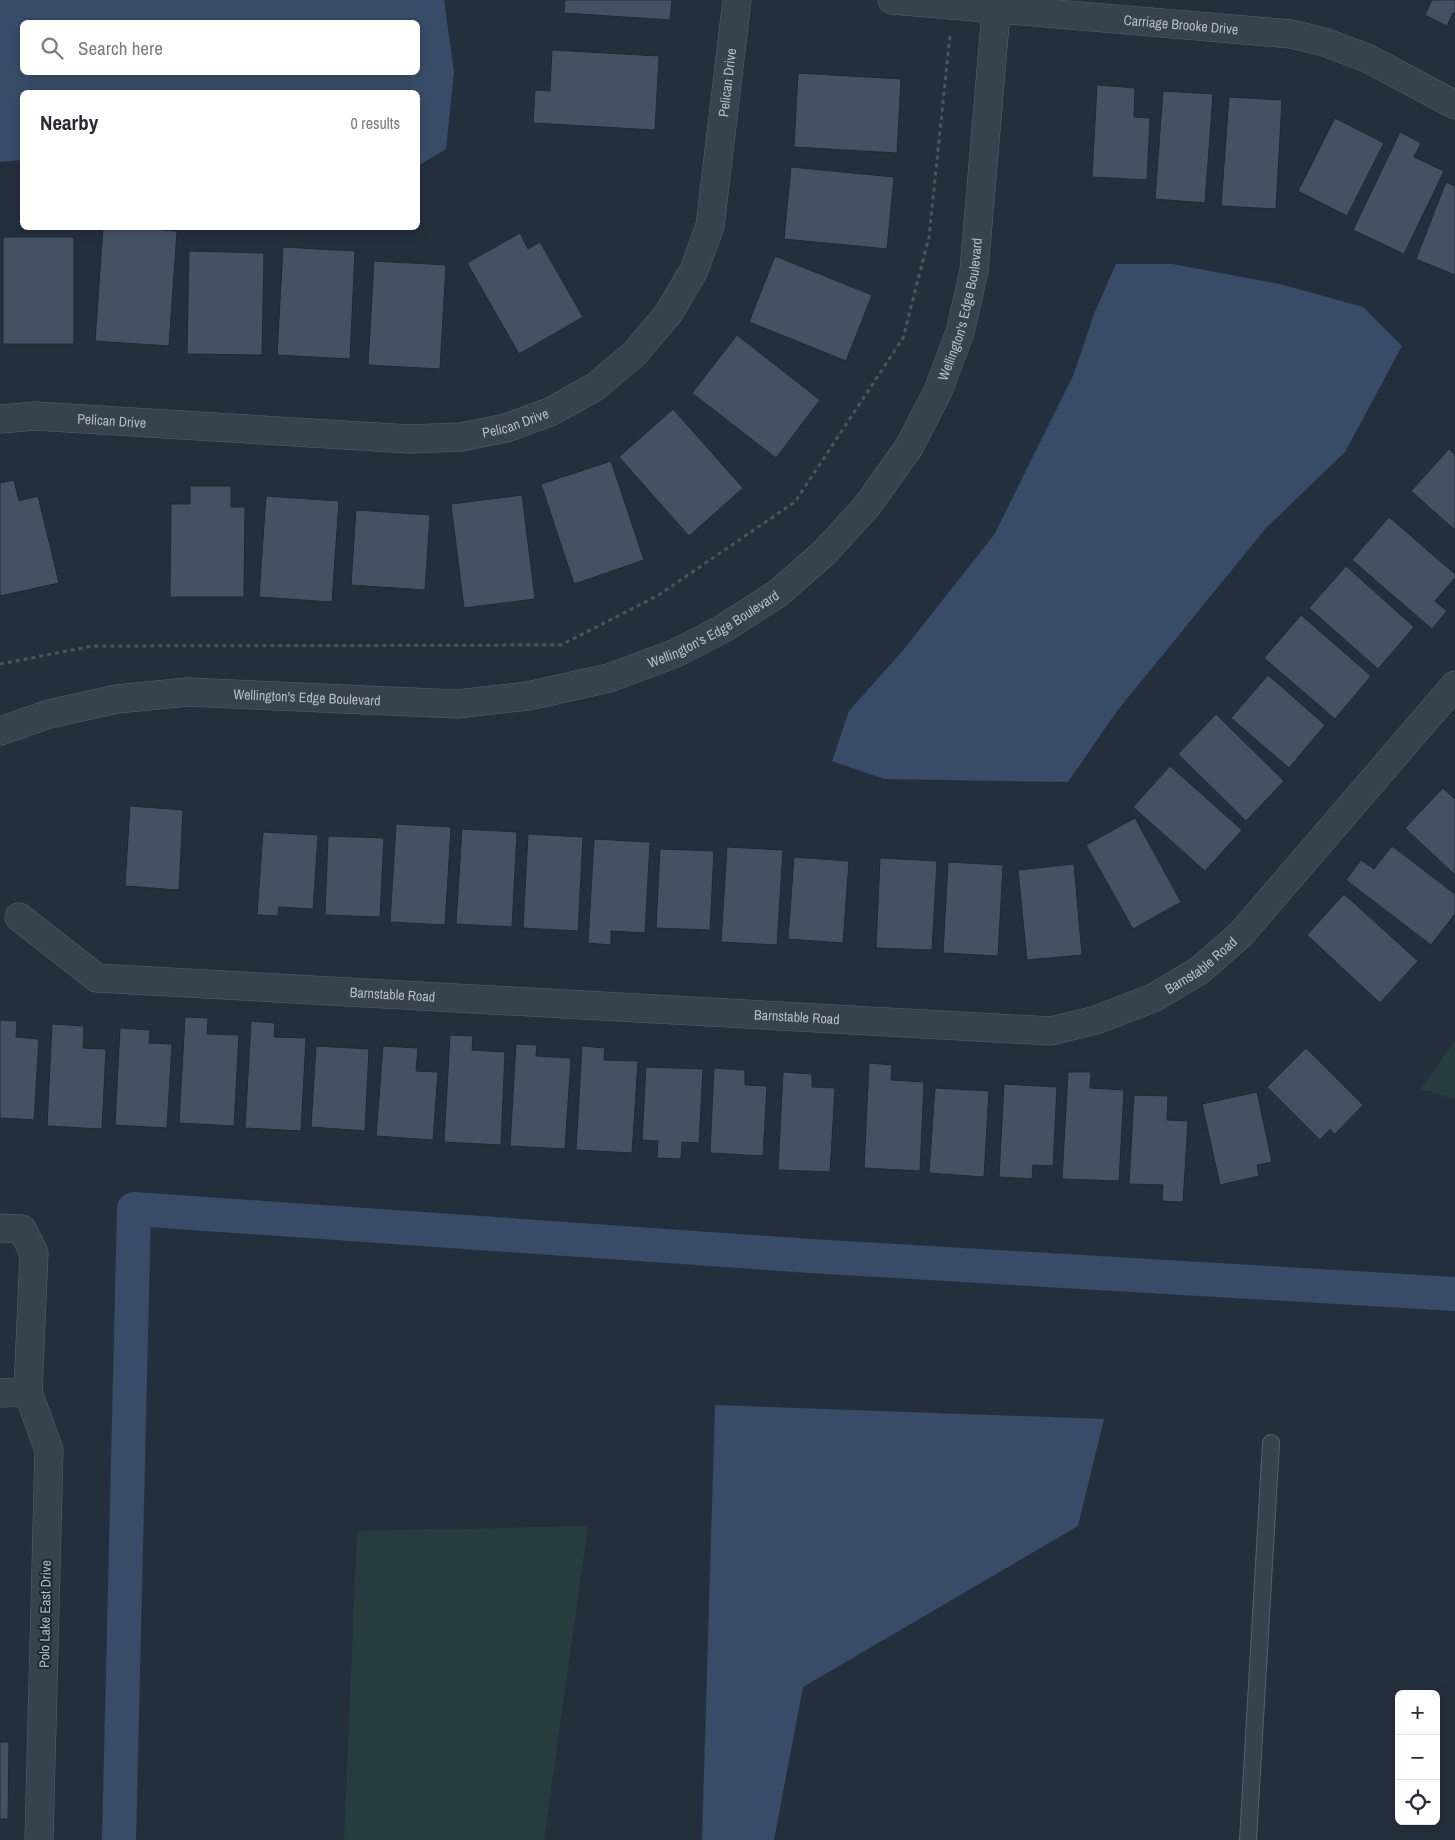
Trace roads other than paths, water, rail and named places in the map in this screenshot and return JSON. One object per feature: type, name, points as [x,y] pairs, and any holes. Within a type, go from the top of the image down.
[{"type":"street","name":"Pelican Drive","points":[[0,419],[35,416],[409,439],[461,437],[506,428],[550,412],[595,387],[634,353],[668,314],[694,270],[710,226],[737,0]]},
{"type":"street","name":"Carriage Brooke Drive","points":[[892,0],[997,4],[1291,34],[1324,42],[1367,58],[1455,104]]},
{"type":"street","name":"Wellington's Edge Boulevard","points":[[0,731],[49,714],[117,699],[187,692],[457,704],[528,696],[609,678],[676,653],[724,628],[777,594],[825,552],[868,506],[909,447],[938,391],[960,332],[974,271],[997,4]]},
{"type":"street","name":"Barnstable Road","points":[[19,917],[97,978],[1051,1030],[1096,1020],[1153,998],[1200,970],[1241,934],[1455,685]]},
{"type":"street","name":"Polo Lake East Drive","points":[[0,1228],[22,1228],[34,1252],[28,1392],[49,1450],[39,1840]]},
{"type":"street","points":[[0,1393],[28,1392]]},
{"type":"lane","points":[[1248,1840],[1271,1443]]},
{"type":"water","points":[[0,0],[444,0],[454,72],[446,149],[420,165],[420,90],[20,90],[20,160],[0,162]]},
{"type":"water","points":[[1116,264],[1172,264],[1280,284],[1363,307],[1402,346],[1345,452],[1266,528],[1117,711],[1068,782],[884,779],[832,761],[849,711],[904,649],[994,535],[1073,376],[1094,314]]},
{"type":"water","points":[[715,1405],[1104,1419],[1078,1526],[803,1687],[774,1840],[702,1840]]},
{"type":"waterway","points":[[119,1840],[134,1209],[811,1256],[1455,1294]]}]
